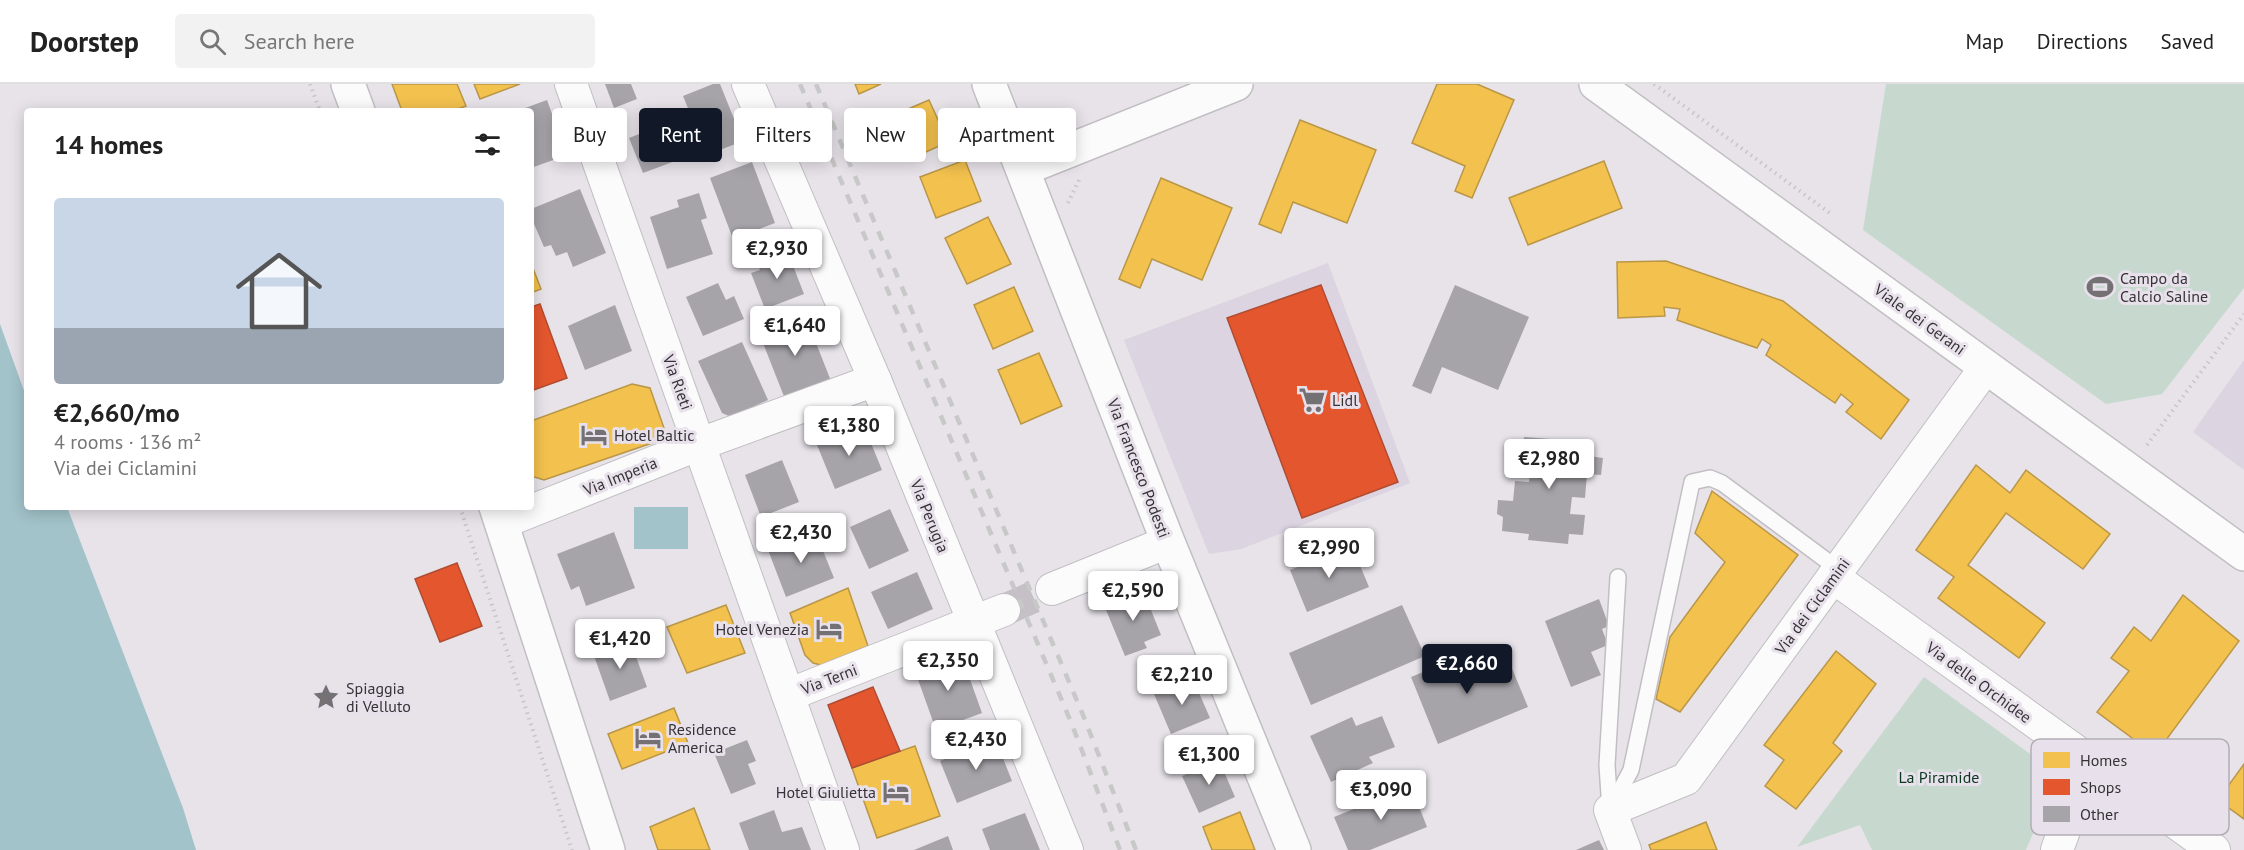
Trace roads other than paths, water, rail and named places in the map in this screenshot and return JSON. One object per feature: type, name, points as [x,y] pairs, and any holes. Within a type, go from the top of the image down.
[{"type":"street","points":[[348,84],[357,108]]},
{"type":"street","name":"Via Rieti","points":[[571,84],[843,850]]},
{"type":"street","name":"Via Perugia","points":[[747,84],[874,380],[1067,850]]},
{"type":"street","name":"Via Francesco Podesti","points":[[989,84],[1168,542],[1294,850]]},
{"type":"street","points":[[1023,169],[1236,84]]},
{"type":"street","name":"Viale dei Gerani","points":[[1596,84],[2244,554]]},
{"type":"street","name":"Via dei Ciclamini","points":[[1610,810],[1686,779],[1986,367]]},
{"type":"street","name":"Via Imperia","points":[[534,502],[874,380]]},
{"type":"street","name":"Via Imperia","points":[[498,515],[512,510]]},
{"type":"street","points":[[498,515],[608,850]]},
{"type":"street","points":[[1052,589],[1168,542]]},
{"type":"street","name":"Via delle Orchidee","points":[[1836,573],[2059,739]]},
{"type":"street","name":"Via Terni","points":[[788,694],[1004,610]]},
{"type":"street","points":[[1610,810],[1625,850]]},
{"type":"street","points":[[2057,850],[2062,835]]},
{"type":"street","name":"Via delle Orchidee","points":[[2193,835],[2214,850]]},
{"type":"lane","points":[[1610,810],[1631,770],[1692,482],[1710,478],[1722,483],[1836,573]]},
{"type":"lane","points":[[1610,810],[1607,765],[1618,577]]},
{"type":"water","points":[[0,324],[24,391],[24,510],[68,510],[183,808],[196,850],[0,850]]},
{"type":"water","points":[[634,507],[688,507],[688,549],[634,549]]},
{"type":"tunnel","points":[[1004,610],[1052,589]]},
{"type":"railway","points":[[800,84],[1071,722],[1120,850]]},
{"type":"railway","points":[[816,84],[1083,715],[1136,850]]},
{"type":"place","name":"Campo da Calcio Saline","points":[[2100,287]]},
{"type":"place","name":"Lidl","points":[[1312,400]]},
{"type":"place","name":"Hotel Baltic","points":[[594,435]]},
{"type":"place","name":"Hotel Venezia","points":[[829,629]]},
{"type":"place","name":"Spiaggia di Velluto","points":[[326,697]]},
{"type":"place","name":"Residence America","points":[[648,738]]},
{"type":"place","name":"Hotel Giulietta","points":[[896,792]]},
{"type":"park label","name":"La Piramide","points":[[1939,777]]}]
